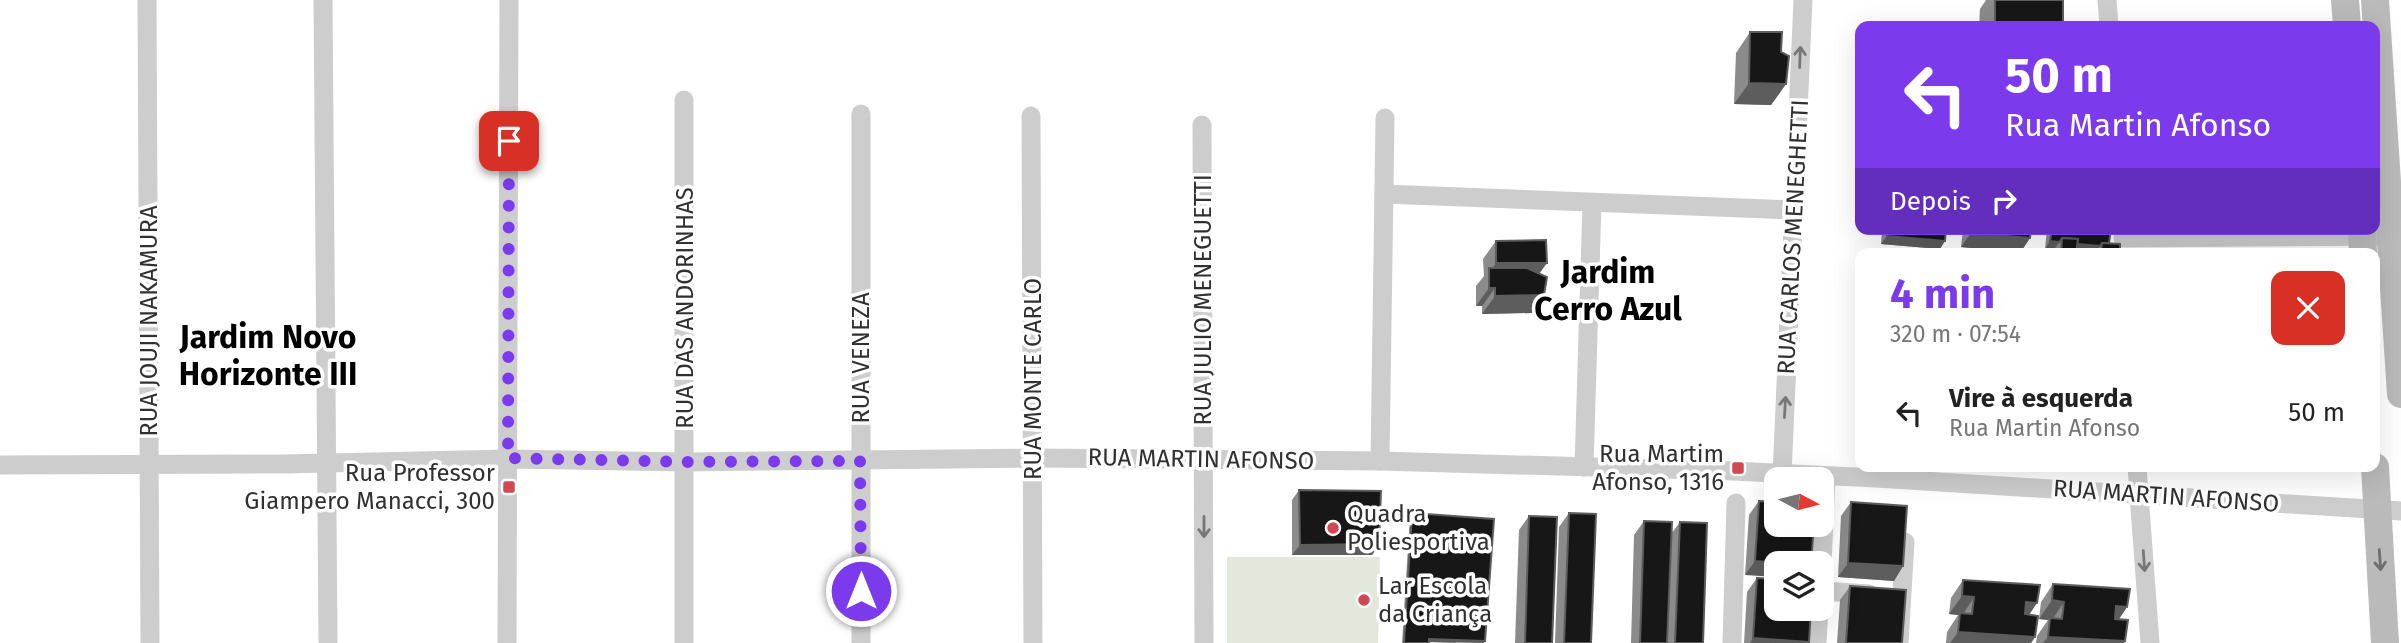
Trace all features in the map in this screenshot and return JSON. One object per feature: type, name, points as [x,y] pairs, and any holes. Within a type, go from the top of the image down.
[{"type":"main road","points":[[2345,0],[2347,21]]},
{"type":"main road","points":[[2375,0],[2377,21]]},
{"type":"main road","points":[[2380,56],[2396,236],[2401,394]]},
{"type":"main road","points":[[2377,472],[2389,511],[2385,643]]},
{"type":"street","name":"RUA JOUJI NAKAMURA","points":[[147,0],[150,643]]},
{"type":"street","points":[[323,0],[328,643]]},
{"type":"street","points":[[507,643],[509,0]]},
{"type":"street","name":"RUA CARLOS MENEGHETTI","points":[[1782,467],[1803,0]]},
{"type":"street","points":[[2107,0],[2109,21]]},
{"type":"street","name":"RUA DAS ANDORINHAS","points":[[684,100],[684,643]]},
{"type":"street","name":"RUA VENEZA","points":[[861,643],[862,114]]},
{"type":"street","name":"RUA MONTE CARLO","points":[[1031,116],[1033,643]]},
{"type":"street","points":[[1380,461],[1385,118]]},
{"type":"street","name":"RUA JULIO MENEGUETTI","points":[[1202,125],[1204,643]]},
{"type":"street","points":[[1384,194],[1794,210]]},
{"type":"street","points":[[1584,467],[1592,203]]},
{"type":"street","points":[[2123,240],[2362,240],[2396,236]]},
{"type":"street","name":"RUA MARTIN AFONSO","points":[[0,465],[508,458],[685,462],[1034,458],[1380,461],[1764,474]]},
{"type":"street","points":[[2137,472],[2150,643]]},
{"type":"street","name":"RUA MARTIN AFONSO","points":[[1834,477],[2139,493],[2389,511]]},
{"type":"street","points":[[1732,643],[1735,503]]},
{"type":"street","points":[[1899,643],[1906,521]]},
{"type":"street","points":[[1733,588],[1755,589]]},
{"type":"street","points":[[1834,592],[1902,595]]},
{"type":"street","points":[[1817,643],[1818,621]]},
{"type":"shaded area","points":[[1227,557],[1380,557],[1378,643],[1227,643]]},
{"type":"building","points":[[1995,0],[2063,0],[2063,21],[1995,21]]},
{"type":"building","points":[[1750,32],[1782,32],[1781,52],[1789,56],[1786,84],[1749,83]]},
{"type":"building","points":[[1887,235],[1946,235],[1945,241]]},
{"type":"building","points":[[1995,235],[2030,235],[2030,238]]},
{"type":"building","points":[[2051,235],[2110,235],[2109,243],[2102,243],[2100,246],[2077,244],[2078,239],[2062,238],[2059,242],[2050,241]]},
{"type":"building","points":[[2062,238],[2078,239],[2077,248],[2061,248]]},
{"type":"building","points":[[1546,240],[1547,263],[1496,263],[1496,241]]},
{"type":"building","points":[[2102,243],[2120,244],[2120,248],[2102,248]]},
{"type":"building","points":[[1489,268],[1527,268],[1547,277],[1544,295],[1495,296],[1495,288],[1489,288]]},
{"type":"building","name":"Quadra Poliesportiva","points":[[1299,490],[1381,491],[1379,544],[1300,545]]},
{"type":"building","points":[[1759,501],[1764,501],[1764,537],[1813,537],[1812,551],[1764,551],[1764,562],[1755,561]]},
{"type":"building","points":[[1851,502],[1907,506],[1903,566],[1848,563]]},
{"type":"building","points":[[1412,513],[1494,519],[1485,641],[1429,639],[1429,643],[1404,643]]},
{"type":"building","points":[[1569,513],[1596,514],[1591,643],[1564,643]]},
{"type":"building","points":[[1529,516],[1557,517],[1552,643],[1525,643]]},
{"type":"building","points":[[1644,521],[1672,522],[1667,643],[1640,643]]},
{"type":"building","points":[[1680,522],[1707,523],[1703,643],[1675,643]]},
{"type":"building","points":[[1757,578],[1764,578],[1764,621],[1810,621],[1809,642],[1753,638]]},
{"type":"building","points":[[1963,580],[2040,585],[2037,603],[2026,602],[2025,614],[2038,616],[2035,637],[1958,632],[1960,613],[1972,614],[1974,597],[1962,596]]},
{"type":"building","points":[[2053,584],[2130,589],[2127,607],[2116,606],[2115,619],[2128,620],[2125,641],[2048,637],[2050,618],[2062,619],[2064,602],[2052,600]]},
{"type":"building","points":[[1850,586],[1906,590],[1902,643],[1846,643]]},
{"type":"place","name":"Rua Martim Afonso, 1316","points":[[1738,468]]},
{"type":"place","name":"Rua Professor Giampero Manacci, 300","points":[[509,487]]},
{"type":"place","name":"Quadra Poliesportiva","points":[[1333,528]]},
{"type":"place","name":"Lar Escola da Criança","points":[[1364,600]]},
{"type":"district","name":"Jardim Cerro Azul","points":[[1608,290]]},
{"type":"district","name":"Jardim Novo Horizonte III","points":[[268,356]]},
{"type":"route","points":[[509,141],[508,458],[685,462],[860,461],[861,591]]}]
